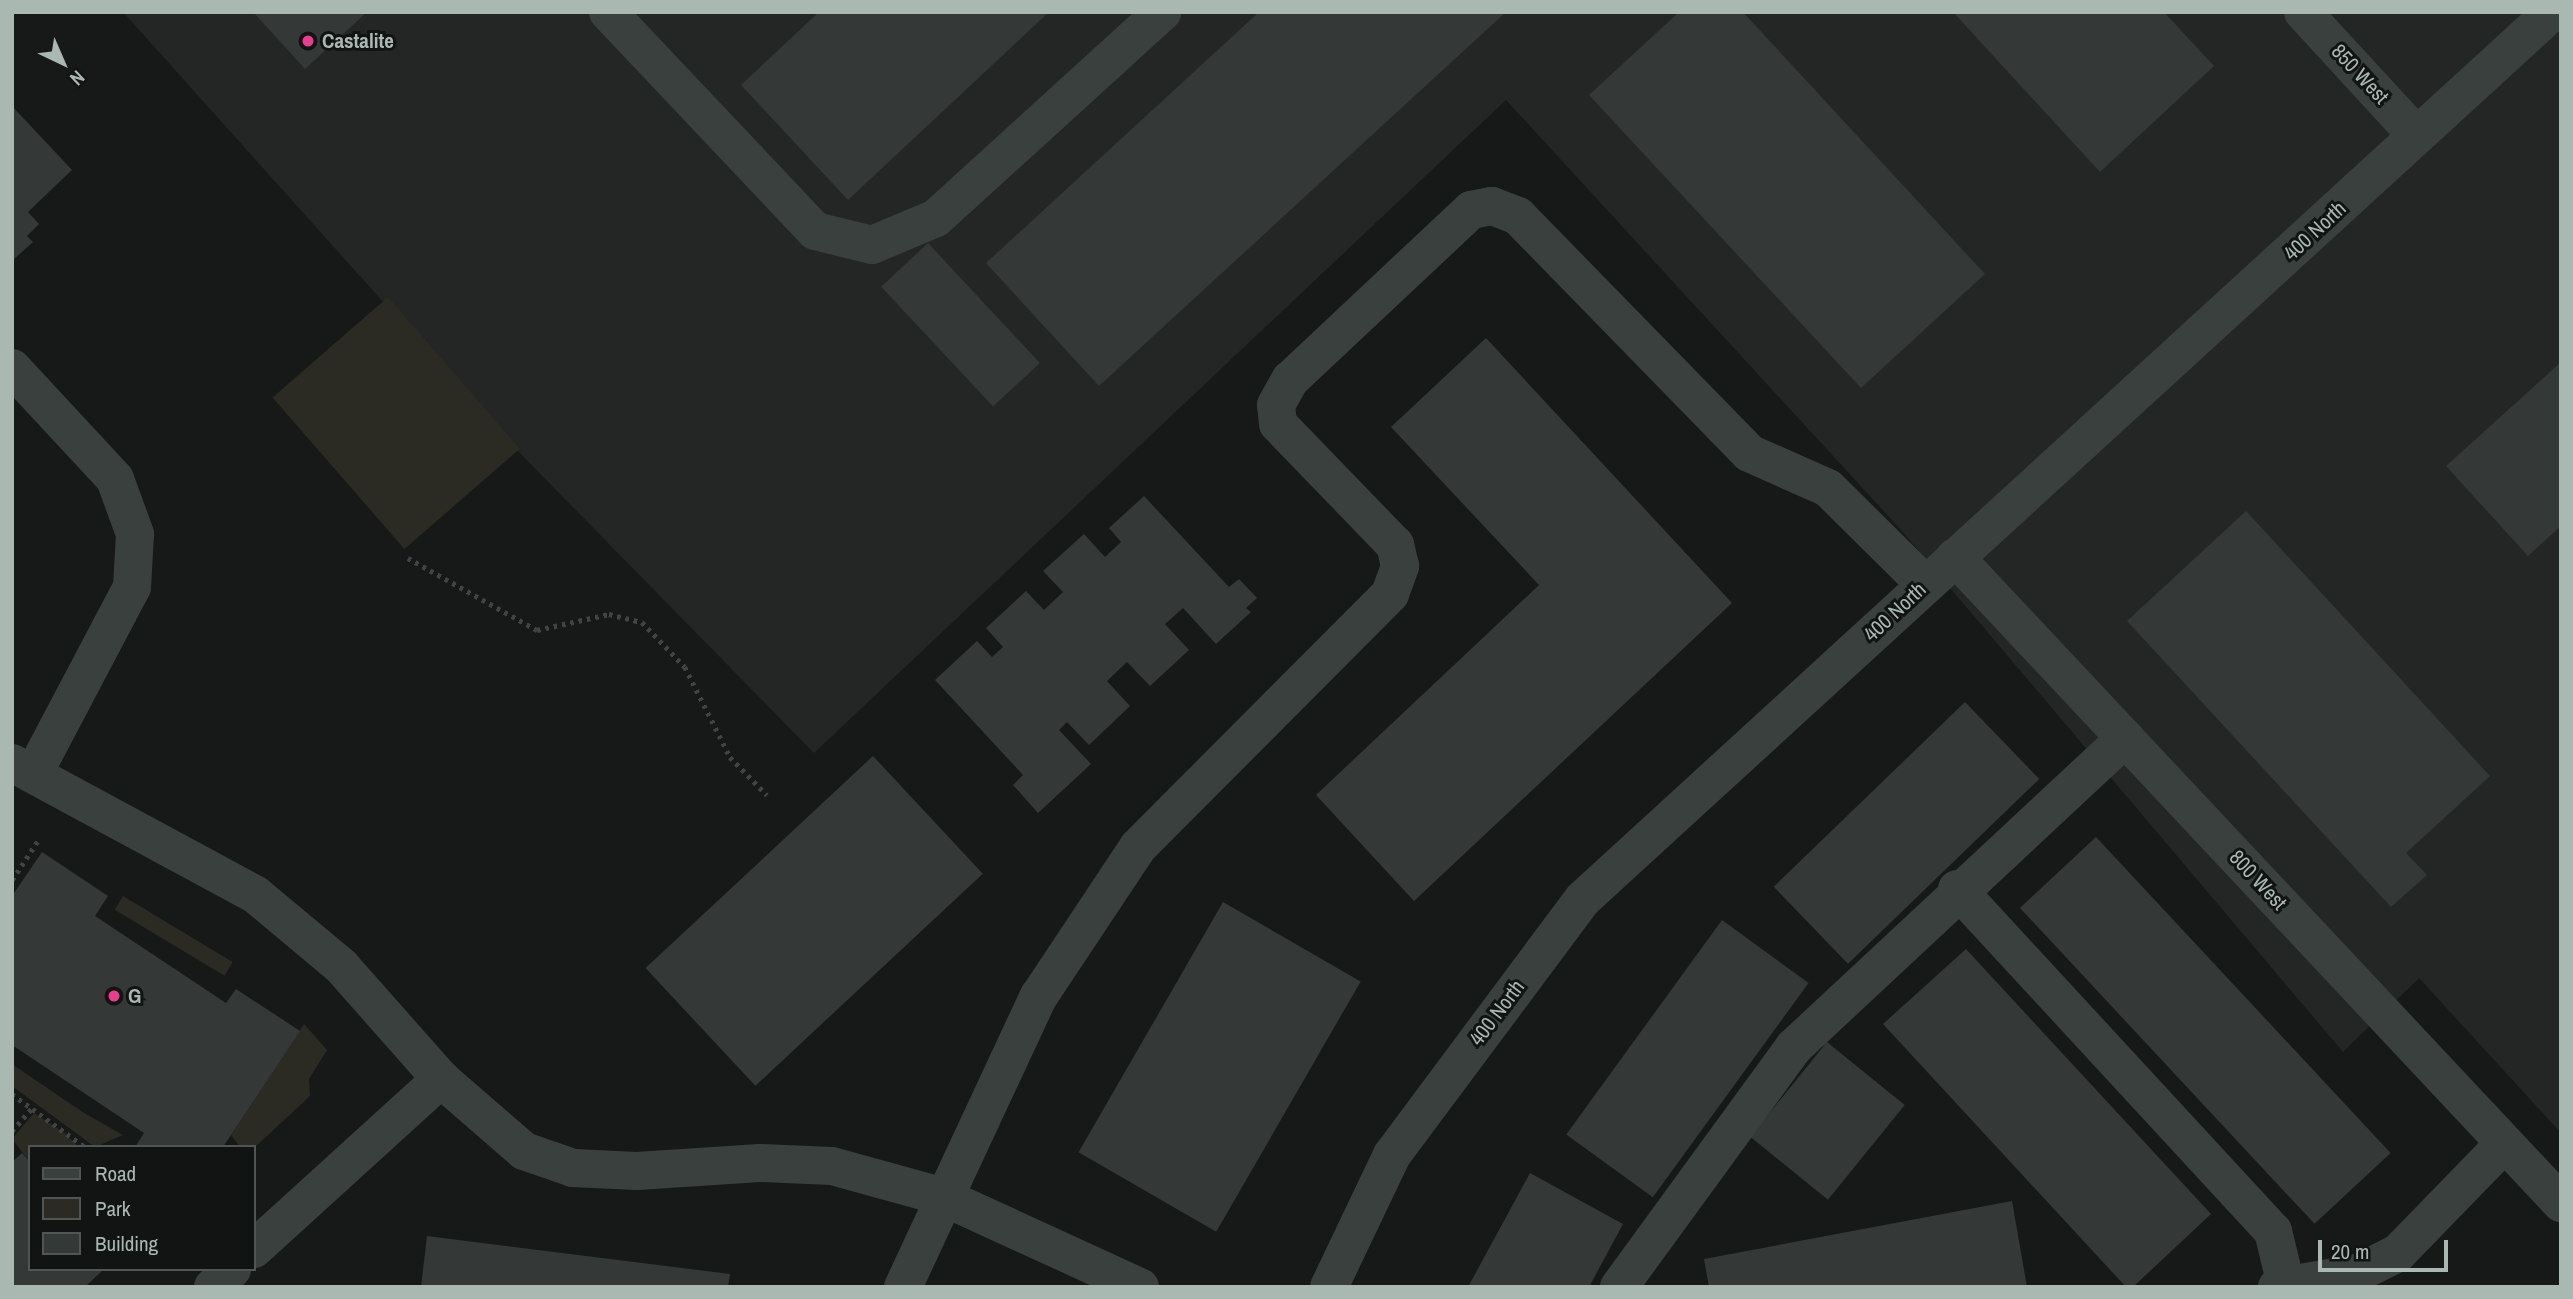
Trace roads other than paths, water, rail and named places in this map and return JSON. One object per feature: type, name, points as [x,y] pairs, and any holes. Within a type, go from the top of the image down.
[{"type":"street","points":[[608,12],[815,231],[872,245],[936,218],[1162,12]]},
{"type":"street","name":"850 West","points":[[2303,12],[2417,136]]},
{"type":"street","name":"400 North","points":[[1329,1287],[1392,1155],[1583,899],[2552,12]]},
{"type":"street","points":[[903,1287],[941,1196],[1039,996],[1138,847],[1390,594],[1400,566],[1395,545],[1278,424],[1276,405],[1290,380],[1471,210],[1492,206],[1518,216],[1749,453],[1828,488],[1925,584]]},
{"type":"street","points":[[12,368],[115,479],[135,534],[132,587],[24,767],[256,895],[341,966],[442,1079],[524,1151],[573,1168],[832,1166],[941,1196],[1140,1287]]},
{"type":"street","name":"800 West","points":[[1955,557],[2561,1203]]},
{"type":"street","points":[[1619,1287],[1794,1046],[1957,889],[2125,738]]},
{"type":"street","points":[[1957,889],[2273,1231],[2282,1286],[2358,1273],[2398,1253],[2505,1143]]},
{"type":"street","points":[[256,1247],[442,1079]]},
{"type":"street","points":[[213,1287],[230,1271]]},
{"type":"place","name":"Castalite","points":[[308,41]]},
{"type":"place","name":"G","points":[[114,996]]}]
